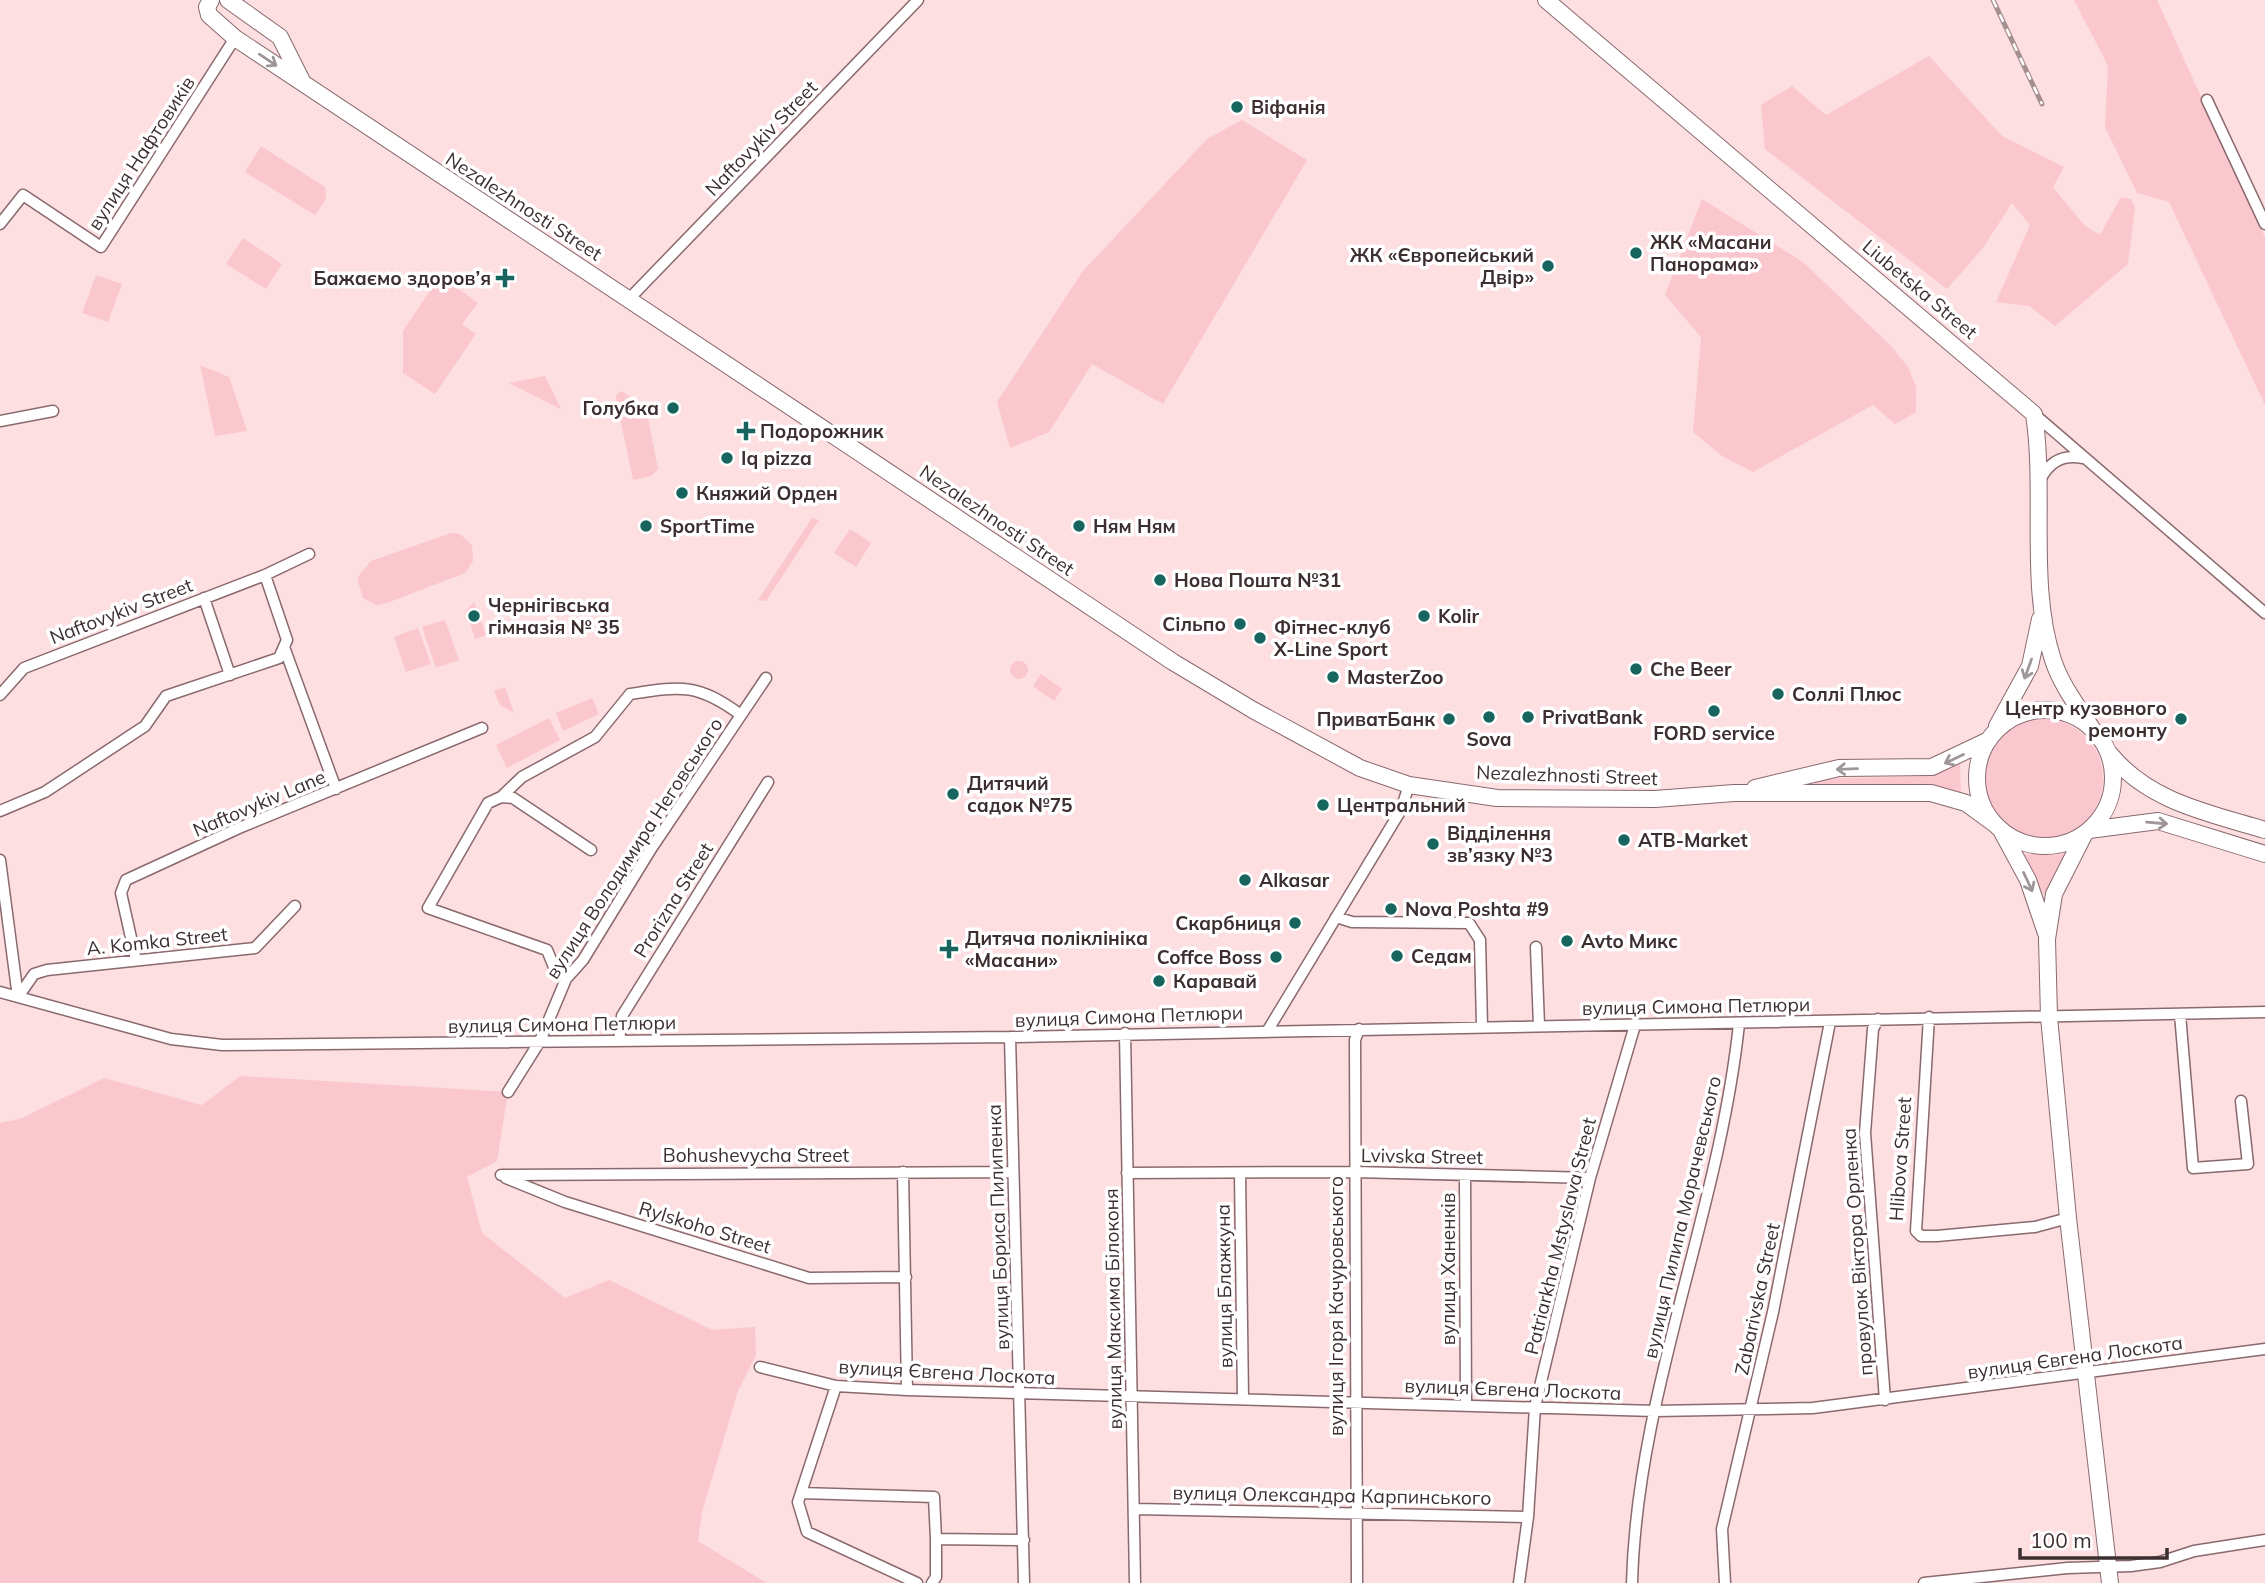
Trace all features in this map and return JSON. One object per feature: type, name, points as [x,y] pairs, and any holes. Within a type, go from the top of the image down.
[{"type":"main road","name":"Nezalezhnosti Street","points":[[211,0],[207,8],[208,15],[235,38],[1173,662],[1360,768],[1409,785],[1497,797],[1655,799],[1734,793],[1931,793],[1966,803],[2023,842],[2048,846],[2061,844],[2087,832],[2158,821],[2265,854]]},
{"type":"main road","name":"Nezalezhnosti Street","points":[[228,0],[280,37],[303,83]]},
{"type":"main road","name":"Liubetska Street","points":[[1546,0],[2035,414]]},
{"type":"main road","points":[[2035,414],[2040,480],[2042,602],[2053,660],[2093,730]]},
{"type":"main road","points":[[2042,602],[2030,666],[1983,751],[1977,777],[1982,803],[2028,880],[2048,939]]},
{"type":"main road","name":"Nezalezhnosti Street","points":[[1734,793],[1839,768],[1932,767],[1991,737],[2014,718],[2042,711],[2069,715],[2093,730],[2107,751],[2128,774],[2158,794],[2176,803],[2265,830]]},
{"type":"main road","name":"Nezalezhnosti Street","points":[[2087,832],[2107,807],[2111,793],[2113,779],[2107,751]]},
{"type":"main road","points":[[2087,832],[2054,894],[2048,939],[2049,1017],[2068,1217],[2088,1372],[2109,1575]]},
{"type":"street","name":"Naftovykiv Street","points":[[629,299],[918,0]]},
{"type":"street","name":"вулиця Нафтовиків","points":[[0,224],[23,195],[101,247],[235,38]]},
{"type":"street","points":[[2207,100],[2265,224]]},
{"type":"street","points":[[0,421],[53,411]]},
{"type":"street","name":"Liubetska Street","points":[[2035,414],[2265,613]]},
{"type":"street","points":[[2040,480],[2054,462],[2072,456],[2083,458]]},
{"type":"street","name":"Naftovykiv Street","points":[[0,695],[24,668],[265,575],[309,555]]},
{"type":"street","points":[[0,810],[45,792],[145,726],[166,696],[279,659],[287,640],[265,575]]},
{"type":"street","points":[[204,597],[230,675]]},
{"type":"street","points":[[284,647],[336,789]]},
{"type":"street","name":"вулиця Володимира Неговського","points":[[508,1092],[540,1041],[566,979],[583,960],[652,849],[766,678]]},
{"type":"street","points":[[566,979],[554,967],[547,950],[428,908],[488,803],[501,797],[522,777],[594,737],[630,694],[663,689],[706,691],[741,715]]},
{"type":"street","name":"Naftovykiv Lane","points":[[136,960],[121,893],[126,880],[482,728]]},
{"type":"street","name":"Prorizna Street","points":[[619,1041],[622,1016],[768,782]]},
{"type":"street","points":[[1268,1030],[1401,810],[1409,785]]},
{"type":"street","points":[[501,797],[513,798],[591,850]]},
{"type":"street","points":[[0,860],[18,996]]},
{"type":"street","name":"A. Komka Street","points":[[18,996],[34,974],[255,948],[295,906]]},
{"type":"street","points":[[1336,917],[1352,922],[1469,923],[1480,940],[1482,1026]]},
{"type":"street","points":[[1536,947],[1539,1026]]},
{"type":"street","name":"вулиця Симона Петлюри","points":[[0,992],[171,1039],[222,1045],[1010,1037],[2265,1012]]},
{"type":"street","points":[[2180,1014],[2193,1168],[2248,1164],[2241,1101]]},
{"type":"street","name":"Hlibova Street","points":[[1929,1017],[1916,1231],[1921,1236],[1949,1235],[2035,1227],[2068,1217]]},
{"type":"street","name":"провулок Віктора Орленка","points":[[1878,1019],[1873,1029],[1865,1133],[1885,1399]]},
{"type":"street","name":"Zabarivska Street","points":[[1725,1583],[1722,1529],[1751,1410],[1830,1022]]},
{"type":"street","name":"вулиця Пилипа Морачевського","points":[[1632,1583],[1633,1544],[1655,1411],[1728,1112],[1739,1024]]},
{"type":"street","name":"Patriarkha Mstyslava Street","points":[[1519,1583],[1528,1517],[1535,1407],[1590,1178],[1635,1025]]},
{"type":"street","name":"вулиця Ігоря Качуровського","points":[[1357,1583],[1354,1511],[1353,1172],[1355,1040],[1359,1029]]},
{"type":"street","name":"вулиця Максима Білоконя","points":[[1125,1034],[1135,1583]]},
{"type":"street","name":"вулиця Бориса Пилипенка","points":[[1010,1037],[1024,1583]]},
{"type":"street","points":[[903,1172],[907,1390]]},
{"type":"street","name":"Bohushevycha Street","points":[[501,1175],[1013,1172]]},
{"type":"street","name":"Lvivska Street","points":[[1127,1173],[1353,1172],[1590,1178]]},
{"type":"street","name":"вулиця Блажкуна","points":[[1240,1173],[1243,1399]]},
{"type":"street","name":"Rylskoho Street","points":[[501,1175],[565,1202],[809,1278],[906,1277]]},
{"type":"street","name":"вулиця Ханенків","points":[[1465,1175],[1466,1405]]},
{"type":"street","name":"вулиця Євгена Лоскота","points":[[760,1367],[836,1386],[907,1390],[1655,1411],[1751,1410],[1813,1408],[2265,1349]]},
{"type":"street","points":[[836,1386],[798,1502],[807,1532],[917,1583]]},
{"type":"street","points":[[801,1493],[934,1497],[936,1577],[932,1583]]},
{"type":"street","name":"вулиця Олександра Карпинського","points":[[1135,1509],[1354,1511],[1528,1517]]},
{"type":"street","points":[[936,1539],[1024,1540]]},
{"type":"street","points":[[1924,1583],[2109,1575],[2194,1551],[2265,1540]]},
{"type":"shaded area","points":[[2074,0],[2157,0],[2265,237],[2265,405],[2169,202],[2137,193],[2105,127],[2108,66]]},
{"type":"shaded area","points":[[1929,56],[2002,136],[2064,167],[2053,187],[2084,225],[2100,235],[2121,197],[2131,199],[2135,208],[2128,264],[2055,326],[2029,306],[1996,302],[2030,225],[2012,203],[1983,248],[1947,289],[1765,149],[1761,105],[1792,86],[1826,115]]},
{"type":"shaded area","points":[[1242,120],[1307,160],[1163,404],[1092,364],[1049,432],[1010,448],[997,402],[1083,271],[1207,139]]},
{"type":"shaded area","points":[[261,146],[325,187],[326,199],[315,215],[245,172]]},
{"type":"shaded area","points":[[1702,199],[1803,262],[1891,346],[1908,367],[1916,386],[1916,412],[1895,424],[1873,405],[1753,472],[1722,456],[1693,432],[1701,337],[1665,295]]},
{"type":"shaded area","points":[[243,238],[282,264],[266,289],[226,264]]},
{"type":"shaded area","points":[[96,275],[122,284],[108,322],[82,313]]},
{"type":"shaded area","points":[[440,276],[478,303],[462,324],[476,334],[435,394],[403,373],[403,331]]},
{"type":"shaded area","points":[[200,365],[229,377],[247,431],[215,436]]},
{"type":"shaded area","points":[[545,376],[561,409],[509,383]]},
{"type":"shaded area","points":[[622,391],[646,408],[658,469],[651,476],[633,480],[616,399],[617,394]]},
{"type":"shaded area","points":[[812,518],[819,520],[766,601],[758,600]]},
{"type":"shaded area","points":[[850,529],[871,543],[856,567],[834,553]]},
{"type":"shaded area","points":[[451,533],[460,534],[472,545],[473,561],[465,573],[387,603],[377,605],[363,598],[357,578],[371,561]]},
{"type":"shaded area","points":[[474,602],[486,635],[475,639],[466,611]]},
{"type":"shaded area","points":[[445,620],[459,660],[436,668],[422,627]]},
{"type":"shaded area","points":[[418,628],[431,664],[406,672],[394,637]]},
{"type":"shaded area","points":[[1019,661],[1025,664],[1028,670],[1025,676],[1019,679],[1013,676],[1010,670],[1013,664]]},
{"type":"shaded area","points":[[1041,674],[1062,689],[1054,701],[1033,686]]},
{"type":"shaded area","points":[[505,687],[514,713],[500,705],[494,691]]},
{"type":"shaded area","points":[[592,698],[599,714],[563,731],[556,713]]},
{"type":"shaded area","points":[[549,718],[560,740],[507,768],[496,745]]},
{"type":"shaded area","points":[[2043,719],[2066,724],[2085,737],[2098,756],[2103,779],[2098,802],[2085,821],[2066,834],[2043,839],[2020,834],[2001,821],[1988,802],[1983,779],[1988,756],[2001,737],[2020,724]]},
{"type":"shaded area","points":[[1960,762],[1961,795],[1934,785],[1817,785],[1813,782],[1817,779],[1932,776]]},
{"type":"shaded area","points":[[2070,851],[2050,893],[2041,894],[2022,854],[2057,855]]},
{"type":"shaded area","points":[[240,1076],[508,1092],[497,1161],[467,1177],[482,1233],[565,1298],[609,1280],[712,1330],[755,1327],[756,1355],[738,1391],[702,1512],[698,1541],[767,1583],[0,1583],[0,1123],[20,1119],[104,1078],[202,1105]]},
{"type":"railway","points":[[1993,0],[2042,104]]},
{"type":"place","name":"Віфанія","points":[[1237,107]]},
{"type":"place","name":"ЖК «Масани Панорама»","points":[[1636,253]]},
{"type":"place","name":"ЖК «Європейський Двір»","points":[[1548,266]]},
{"type":"place","name":"Бажаємо здоров’я","points":[[505,278]]},
{"type":"place","name":"Голубка","points":[[673,408]]},
{"type":"place","name":"Подорожник","points":[[746,431]]},
{"type":"place","name":"Iq pizza","points":[[727,458]]},
{"type":"place","name":"Княжий Орден","points":[[682,493]]},
{"type":"place","name":"SportTime","points":[[646,526]]},
{"type":"place","name":"Ням Ням","points":[[1079,526]]},
{"type":"place","name":"Нова Пошта №31","points":[[1160,580]]},
{"type":"place","name":"Чернігівська гімназія № 35","points":[[474,616]]},
{"type":"place","name":"Kolir","points":[[1424,616]]},
{"type":"place","name":"Сільпо","points":[[1240,624]]},
{"type":"place","name":"Фітнес-клуб X-Line Sport","points":[[1260,638]]},
{"type":"place","name":"Che Beer","points":[[1636,669]]},
{"type":"place","name":"MasterZoo","points":[[1333,677]]},
{"type":"place","name":"Соллі Плюс","points":[[1778,694]]},
{"type":"place","name":"FORD service","points":[[1714,711]]},
{"type":"place","name":"Sova","points":[[1489,717]]},
{"type":"place","name":"PrivatBank","points":[[1528,717]]},
{"type":"place","name":"ПриватБанк","points":[[1449,719]]},
{"type":"place","name":"Центр кузовного ремонту","points":[[2181,719]]},
{"type":"place","name":"Дитячий садок №75","points":[[953,794]]},
{"type":"place","name":"Центральний","points":[[1323,805]]},
{"type":"place","name":"ATB-Market","points":[[1624,840]]},
{"type":"place","name":"Відділення зв’язку №3","points":[[1433,844]]},
{"type":"place","name":"Alkasar","points":[[1245,880]]},
{"type":"place","name":"Nova Poshta #9","points":[[1391,909]]},
{"type":"place","name":"Скарбниця","points":[[1295,923]]},
{"type":"place","name":"Avto Микс","points":[[1567,941]]},
{"type":"place","name":"Дитяча поліклініка «Масани»","points":[[949,949]]},
{"type":"place","name":"Седам","points":[[1397,956]]},
{"type":"place","name":"Coffce Boss","points":[[1276,957]]},
{"type":"place","name":"Каравай","points":[[1159,981]]}]
